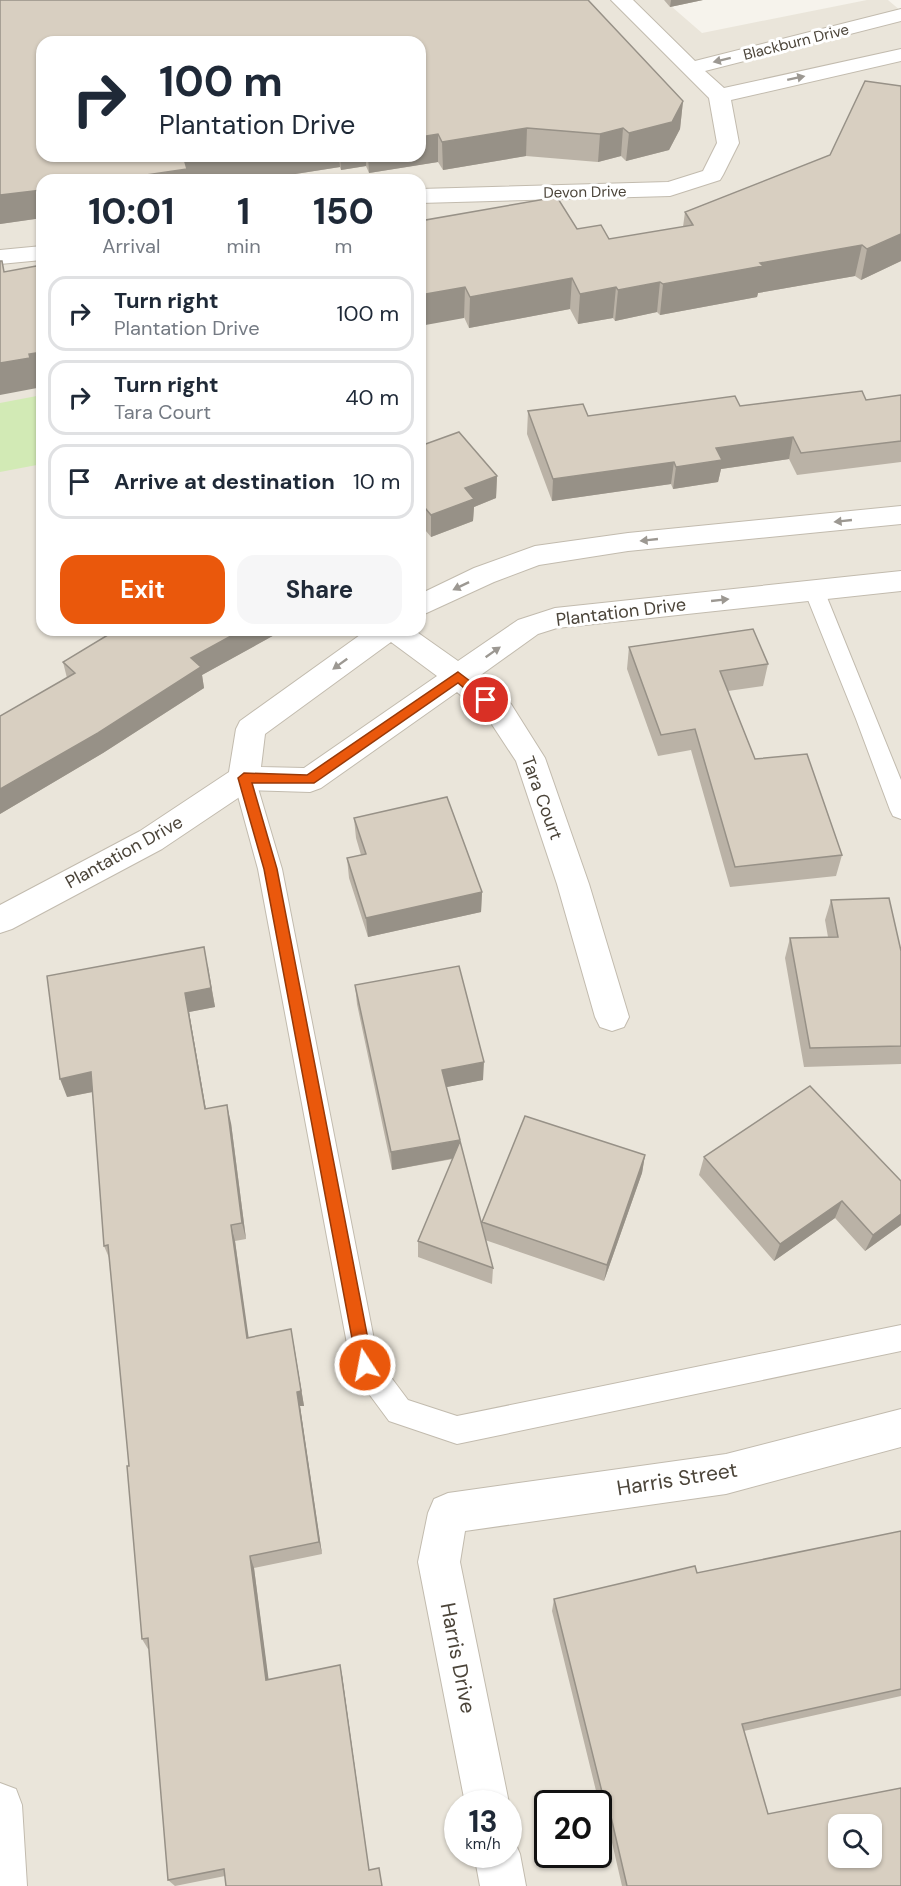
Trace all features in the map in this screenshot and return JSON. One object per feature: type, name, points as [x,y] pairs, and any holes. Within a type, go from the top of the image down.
[{"type":"street","points":[[621,0],[719,96]]},
{"type":"street","name":"Blackburn Drive","points":[[691,68],[901,15]]},
{"type":"street","name":"Blackburn Drive","points":[[719,96],[901,55]]},
{"type":"street","name":"Devon Drive","points":[[426,196],[670,189],[712,175],[728,143],[719,96]]},
{"type":"street","points":[[0,257],[36,254]]},
{"type":"street","points":[[426,603],[492,572],[535,556],[628,542],[901,515]]},
{"type":"street","name":"Plantation Drive","points":[[0,920],[151,840],[244,778],[310,780],[528,627],[555,618],[901,581]]},
{"type":"street","points":[[244,778],[251,729],[379,636]]},
{"type":"street","name":"Tara Court","points":[[402,636],[458,676],[500,712],[530,758],[573,884],[612,1017]]},
{"type":"street","name":"Harris Street","points":[[448,1513],[726,1474],[901,1428]]},
{"type":"street","name":"Harris Drive","points":[[448,1513],[439,1562],[484,1790]]},
{"type":"street","points":[[0,1805],[4,1886]]},
{"type":"street","points":[[500,1868],[503,1886]]},
{"type":"lane","points":[[814,590],[901,810]]},
{"type":"lane","points":[[244,778],[270,869],[365,1365],[399,1411],[457,1430],[901,1338]]},
{"type":"shaded area","points":[[0,0],[664,0],[702,33],[867,0],[888,0],[901,11],[901,1886],[0,1886]]},
{"type":"green space","points":[[36,396],[36,465],[0,472],[0,403]]},
{"type":"building","points":[[0,0],[588,0],[683,101],[672,122],[629,133],[623,128],[600,134],[527,128],[442,142],[438,134],[426,136],[426,36],[36,36],[36,162],[185,162],[187,169],[153,174],[36,174],[36,191],[0,195]]},
{"type":"building","points":[[865,81],[901,86],[901,234],[867,249],[862,245],[760,263],[763,266],[618,290],[616,287],[580,294],[572,278],[470,297],[465,287],[426,294],[426,220],[557,197],[577,229],[601,225],[609,239],[693,225],[685,212],[830,155]]},
{"type":"building","points":[[0,261],[2,261],[4,272],[36,266],[36,353],[29,354],[30,358],[0,363]]},
{"type":"building","points":[[862,391],[866,400],[901,395],[901,441],[801,453],[793,437],[716,448],[722,460],[676,467],[674,462],[553,479],[528,411],[583,404],[588,416],[735,396],[740,406]]},
{"type":"building","points":[[459,432],[497,476],[465,488],[474,499],[431,515],[426,509],[426,444]]},
{"type":"building","points":[[753,629],[768,664],[720,671],[755,759],[807,754],[842,855],[735,867],[695,729],[661,735],[629,647]]},
{"type":"building","points":[[106,636],[231,636],[191,658],[201,667],[98,733],[0,789],[0,716],[75,673],[63,662]]},
{"type":"building","points":[[447,797],[482,892],[366,918],[347,858],[366,854],[354,818]]},
{"type":"building","points":[[889,898],[901,951],[901,1046],[810,1048],[790,938],[838,937],[831,900]]},
{"type":"building","points":[[204,947],[211,988],[185,993],[205,1109],[227,1105],[242,1223],[231,1225],[247,1338],[291,1329],[301,1391],[297,1392],[319,1542],[250,1556],[266,1680],[340,1665],[369,1870],[379,1868],[382,1886],[226,1886],[224,1869],[168,1880],[148,1638],[142,1639],[127,1466],[129,1466],[108,1245],[104,1246],[91,1072],[60,1079],[47,976]]},
{"type":"building","points":[[459,966],[484,1062],[442,1070],[460,1140],[391,1152],[355,985]]},
{"type":"building","points":[[810,1086],[901,1181],[901,1214],[873,1235],[842,1201],[780,1244],[704,1157]]},
{"type":"building","points":[[525,1116],[645,1155],[607,1265],[482,1222]]},
{"type":"building","points":[[460,1141],[493,1268],[418,1241]]},
{"type":"building","points":[[901,1531],[901,1689],[742,1724],[768,1814],[901,1788],[901,1886],[627,1886],[612,1821],[612,1790],[602,1790],[554,1599],[695,1566],[697,1573]]},
{"type":"route","points":[[365,1365],[270,869],[244,778],[310,780],[458,676],[486,700]]}]
